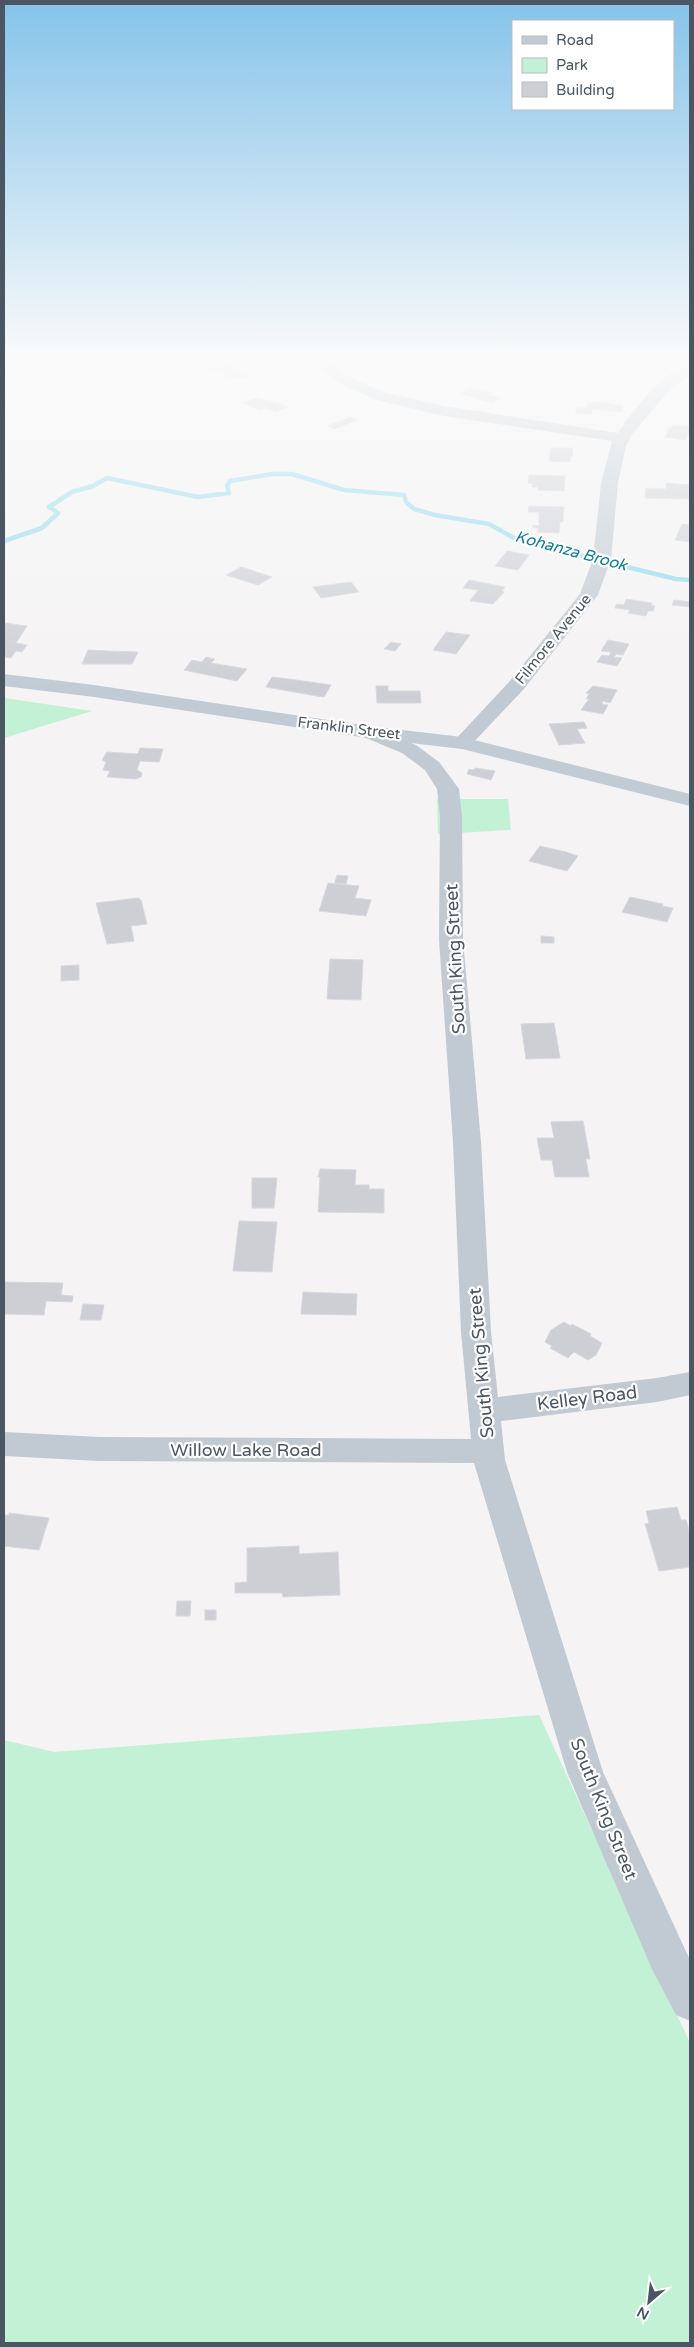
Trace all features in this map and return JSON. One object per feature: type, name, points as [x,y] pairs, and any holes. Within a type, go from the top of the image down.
[{"type":"main road","name":"Franklin Street","points":[[4,680],[94,691],[368,732],[462,743],[690,800]]},
{"type":"street","name":"Filmore Avenue","points":[[462,743],[516,686],[571,619],[596,584],[601,561],[612,469]]},
{"type":"street","name":"South King Street","points":[[368,732],[409,749],[432,766],[448,789],[451,816],[451,940],[468,1142],[476,1332],[488,1451],[530,1599],[585,1772],[666,1955],[690,2002]]},
{"type":"street","name":"Kelley Road","points":[[483,1411],[657,1390],[690,1383]]},
{"type":"street","name":"Willow Lake Road","points":[[4,1444],[99,1449],[488,1451]]},
{"type":"green space","points":[[4,698],[11,699],[92,711],[4,738]]},
{"type":"green space","points":[[437,799],[508,799],[511,830],[438,834]]},
{"type":"green space","points":[[539,1715],[690,2043],[690,2343],[4,2343],[4,1740],[54,1752]]},
{"type":"building","points":[[529,475],[565,476],[564,491],[538,490],[538,487],[532,487],[533,484],[528,483]]},
{"type":"building","points":[[666,483],[690,485],[690,499],[645,498],[646,488],[666,489]]},
{"type":"building","points":[[529,506],[564,507],[563,522],[560,522],[559,533],[538,532],[538,528],[533,528],[533,525],[539,526],[539,512],[528,512]]},
{"type":"building","points":[[682,524],[690,525],[690,542],[675,540]]},
{"type":"building","points":[[507,551],[529,555],[518,570],[495,566]]},
{"type":"building","points":[[241,567],[272,577],[258,585],[226,575]]},
{"type":"building","points":[[469,580],[505,587],[502,591],[504,592],[493,604],[470,601],[478,590],[463,588]]},
{"type":"building","points":[[351,582],[359,592],[321,598],[313,587]]},
{"type":"building","points":[[626,599],[652,603],[651,605],[655,606],[653,611],[648,611],[646,616],[628,613],[630,610],[615,608],[617,604],[624,605]]},
{"type":"building","points":[[674,600],[690,602],[690,607],[672,605]]},
{"type":"building","points":[[4,623],[27,626],[16,643],[27,645],[22,652],[16,651],[11,658],[4,657]]},
{"type":"building","points":[[446,632],[470,635],[456,654],[433,650]]},
{"type":"building","points":[[608,640],[629,644],[623,655],[616,654],[614,657],[622,658],[617,666],[597,662],[602,655],[609,656],[611,652],[601,651]]},
{"type":"building","points":[[391,642],[401,644],[395,651],[384,649]]},
{"type":"building","points":[[88,650],[138,652],[132,664],[82,664]]},
{"type":"building","points":[[206,657],[215,659],[211,663],[247,669],[237,681],[184,670],[192,660],[202,662]]},
{"type":"building","points":[[272,677],[331,685],[324,697],[266,687]]},
{"type":"building","points":[[376,686],[388,686],[388,691],[420,691],[421,703],[377,703]]},
{"type":"building","points":[[593,686],[617,690],[610,703],[603,701],[602,704],[608,705],[603,714],[581,710],[589,699],[586,699],[589,694],[586,693]]},
{"type":"building","points":[[584,722],[587,728],[577,729],[585,743],[559,745],[549,724]]},
{"type":"building","points":[[140,748],[163,749],[159,762],[140,761],[137,770],[142,773],[141,777],[135,779],[107,777],[110,771],[103,770],[106,762],[102,760],[107,752],[138,754]]},
{"type":"building","points":[[475,768],[495,771],[491,780],[467,774],[469,769],[474,770]]},
{"type":"building","points":[[540,846],[578,856],[567,871],[529,861]]},
{"type":"building","points":[[337,875],[348,876],[346,884],[335,883]]},
{"type":"building","points":[[328,883],[359,886],[355,898],[371,900],[366,916],[319,911]]},
{"type":"building","points":[[630,897],[673,908],[667,922],[622,912]]},
{"type":"building","points":[[138,898],[141,900],[147,924],[131,926],[134,941],[107,944],[96,903]]},
{"type":"building","points":[[541,936],[554,937],[554,943],[541,943]]},
{"type":"building","points":[[330,959],[363,960],[361,1000],[327,999]]},
{"type":"building","points":[[79,965],[79,980],[61,981],[61,966]]},
{"type":"building","points":[[554,1023],[560,1058],[526,1059],[521,1024]]},
{"type":"building","points":[[583,1121],[590,1159],[586,1159],[589,1177],[555,1177],[552,1160],[541,1160],[537,1138],[554,1138],[551,1122]]},
{"type":"building","points":[[320,1169],[356,1170],[355,1185],[369,1185],[369,1189],[384,1189],[384,1213],[318,1212],[320,1177],[318,1177]]},
{"type":"building","points":[[252,1178],[277,1178],[274,1208],[252,1208]]},
{"type":"building","points":[[239,1221],[277,1222],[272,1272],[233,1271]]},
{"type":"building","points":[[4,1282],[63,1283],[61,1295],[73,1296],[72,1302],[46,1301],[44,1315],[4,1314]]},
{"type":"building","points":[[303,1292],[357,1294],[356,1315],[301,1314]]},
{"type":"building","points":[[83,1304],[104,1305],[101,1320],[80,1320]]},
{"type":"building","points":[[564,1322],[591,1334],[590,1336],[602,1343],[596,1355],[588,1360],[574,1352],[568,1358],[550,1348],[552,1346],[545,1342],[551,1330]]},
{"type":"building","points":[[677,1507],[681,1520],[686,1520],[690,1533],[690,1567],[659,1571],[645,1524],[649,1523],[646,1511]]},
{"type":"building","points":[[9,1513],[49,1518],[39,1550],[4,1546],[4,1515],[9,1515]]},
{"type":"building","points":[[299,1546],[299,1554],[338,1552],[340,1595],[283,1597],[282,1593],[235,1593],[235,1583],[247,1582],[247,1548]]},
{"type":"building","points":[[177,1601],[191,1601],[190,1616],[176,1616]]},
{"type":"building","points":[[205,1610],[216,1610],[216,1620],[205,1620]]},
{"type":"waterway","name":"Kohanza Brook","points":[[4,541],[42,528],[58,513],[49,507],[72,492],[93,486],[107,478],[198,497],[229,493],[227,486],[230,481],[273,474],[292,474],[344,490],[404,495],[406,502],[414,509],[435,515],[489,524],[514,538],[534,541],[586,557],[676,579],[690,580]]}]
